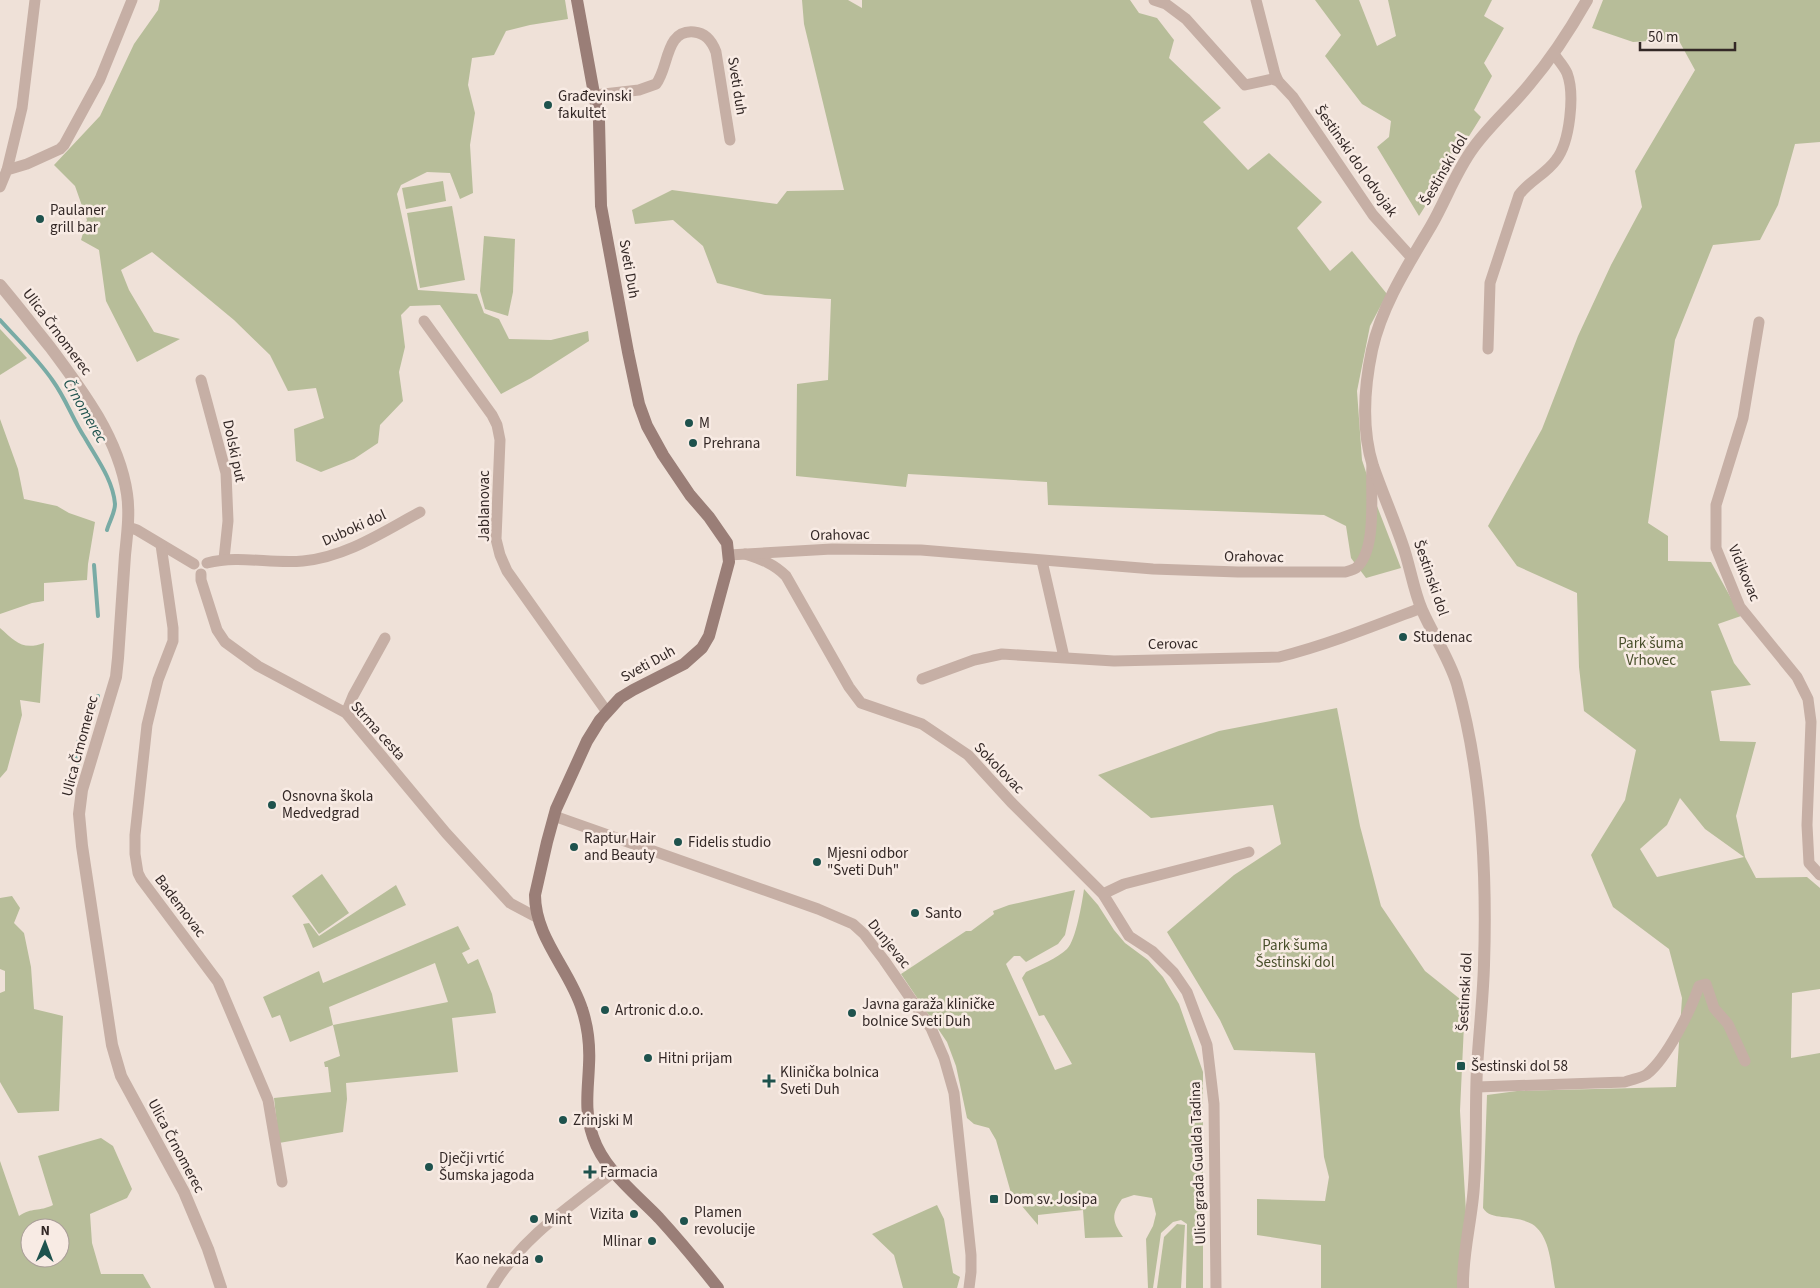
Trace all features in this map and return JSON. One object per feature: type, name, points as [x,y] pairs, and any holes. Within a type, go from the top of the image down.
[{"type":"main road","name":"Sveti Duh","points":[[577,0],[600,131],[599,186],[601,206],[639,404],[645,422],[657,446],[690,496],[727,543],[729,562],[710,636],[702,648],[684,664],[620,698],[607,712],[587,741],[554,816],[535,895],[535,907],[538,918],[582,1007],[589,1043],[587,1114],[593,1137],[599,1150],[614,1172],[686,1247],[718,1288]]},
{"type":"street","points":[[0,186],[7,170],[22,108],[35,0]]},
{"type":"street","points":[[7,170],[27,164],[60,149],[64,145],[100,79],[132,0]]},
{"type":"street","points":[[1154,0],[1166,4],[1186,19],[1245,86],[1255,85],[1272,79],[1278,81]]},
{"type":"street","name":"Šestinski dol odvojak","points":[[1256,0],[1278,81],[1293,97],[1373,215],[1411,257]]},
{"type":"street","name":"Šestinski dol","points":[[1463,1288],[1464,1257],[1474,1188],[1476,1087],[1484,968],[1485,909],[1478,798],[1472,754],[1456,682],[1421,608],[1403,545],[1372,463],[1365,412],[1365,395],[1373,348],[1386,308],[1411,257],[1431,226],[1471,151],[1494,121],[1528,86],[1554,54],[1587,0]]},
{"type":"street","name":"Sveti duh","points":[[595,95],[652,87],[660,80],[669,49],[676,37],[688,32],[703,34],[710,39],[716,52],[730,140]]},
{"type":"street","points":[[1488,349],[1490,283],[1519,195],[1525,187],[1557,160],[1564,145],[1570,120],[1567,72],[1554,54]]},
{"type":"street","name":"Ulica Črnomerec","points":[[0,285],[87,398],[117,456],[124,481],[127,496],[128,527],[116,677],[82,790],[79,814],[82,846],[112,1045],[121,1076],[184,1192],[208,1249],[221,1288]]},
{"type":"street","name":"Jablanovac","points":[[424,321],[492,415],[497,426],[500,448],[496,539],[503,563],[607,712]]},
{"type":"street","name":"Vidikovac","points":[[1759,322],[1743,418],[1716,505],[1716,548],[1740,607],[1797,677],[1808,699],[1811,722],[1807,825],[1809,863],[1820,875]]},
{"type":"street","name":"Dolski put","points":[[202,380],[226,473],[228,521],[224,559]]},
{"type":"street","name":"Orahovac","points":[[729,555],[832,549],[921,550],[1042,561],[1210,571],[1345,572],[1356,568],[1365,556],[1370,539],[1372,463]]},
{"type":"street","name":"Duboki dol","points":[[197,569],[207,571],[207,563],[224,559],[301,561],[322,558],[349,550],[420,512]]},
{"type":"street","points":[[128,527],[161,545],[197,569]]},
{"type":"street","name":"Bademovac","points":[[161,545],[173,618],[173,641],[158,680],[147,725],[135,835],[138,873],[218,982],[268,1100],[282,1182]]},
{"type":"street","name":"Sokolovac","points":[[745,554],[766,561],[778,568],[786,576],[848,687],[861,703],[922,724],[968,755],[1011,802],[1103,894]]},
{"type":"street","points":[[1042,561],[1064,657]]},
{"type":"street","name":"Strma cesta","points":[[197,569],[217,630],[225,642],[258,666],[346,713],[446,833],[510,903],[538,918]]},
{"type":"street","name":"Cerovac","points":[[922,679],[974,660],[1002,654],[1114,661],[1279,657],[1299,652],[1421,608]]},
{"type":"street","points":[[346,713],[353,696],[385,638]]},
{"type":"street","name":"Dunjevac","points":[[554,816],[818,909],[853,924],[864,934],[932,1028],[944,1058],[954,1093],[971,1255],[969,1288]]},
{"type":"street","points":[[1103,894],[1124,884],[1249,852]]},
{"type":"street","name":"Ulica grada Gualda Tadina","points":[[1103,894],[1129,936],[1152,951],[1174,973],[1195,1010],[1207,1045],[1214,1104],[1216,1288]]},
{"type":"street","points":[[1476,1087],[1625,1082],[1646,1074],[1670,1046],[1695,998],[1699,986],[1706,984],[1714,1008],[1728,1024],[1745,1061]]},
{"type":"street","points":[[492,1288],[518,1250],[614,1172]]},
{"type":"green space","points":[[160,0],[565,0],[568,19],[506,31],[494,55],[472,58],[468,85],[475,113],[470,145],[473,193],[460,199],[450,173],[427,172],[401,185],[397,194],[418,290],[477,294],[484,313],[499,319],[509,339],[551,340],[588,331],[589,341],[531,378],[501,394],[440,305],[410,306],[401,315],[405,347],[399,372],[403,401],[380,425],[378,443],[354,459],[321,472],[296,461],[294,429],[324,418],[316,388],[288,391],[270,355],[234,320],[152,252],[121,270],[129,290],[154,332],[180,339],[137,362],[106,301],[99,250],[81,240],[87,220],[75,186],[54,165],[100,116],[134,44],[158,10]]},
{"type":"green space","points":[[802,0],[848,0],[862,8],[862,0],[1130,0],[1139,13],[1157,18],[1174,40],[1169,58],[1221,108],[1203,122],[1248,170],[1269,153],[1322,202],[1297,228],[1330,271],[1352,251],[1387,294],[1370,326],[1357,391],[1362,460],[1377,506],[1401,568],[1366,578],[1351,558],[1346,526],[1324,515],[1048,505],[1047,482],[908,474],[906,487],[796,476],[797,384],[828,380],[831,299],[765,295],[717,283],[703,246],[673,220],[635,224],[632,210],[672,190],[777,204],[787,191],[844,190],[804,24]]},
{"type":"green space","points":[[1315,0],[1359,0],[1377,46],[1396,36],[1388,0],[1492,0],[1484,16],[1504,28],[1484,63],[1492,76],[1474,110],[1481,117],[1419,216],[1377,147],[1389,137],[1391,121],[1362,104],[1325,56],[1341,35]]},
{"type":"green space","name":"Park šuma Vrhovec","points":[[1603,0],[1820,0],[1820,142],[1795,144],[1778,205],[1760,240],[1713,245],[1675,340],[1648,523],[1668,536],[1668,561],[1711,562],[1741,616],[1718,624],[1734,663],[1751,685],[1711,691],[1720,741],[1756,742],[1736,816],[1745,857],[1756,878],[1807,877],[1820,888],[1820,989],[1792,993],[1791,1058],[1820,1053],[1820,1288],[1555,1288],[1547,1244],[1538,1229],[1525,1221],[1491,1215],[1483,1208],[1487,1095],[1517,1091],[1676,1087],[1682,998],[1669,949],[1613,907],[1591,855],[1625,800],[1636,750],[1584,711],[1579,667],[1577,593],[1517,566],[1488,526],[1542,429],[1578,336],[1611,265],[1642,207],[1635,171],[1695,70],[1678,39],[1633,42],[1592,28]],"holes":[[[1680,798],[1705,829],[1744,857],[1657,877],[1640,849],[1667,825]]]},
{"type":"green space","points":[[443,181],[446,201],[406,209],[402,188]]},
{"type":"green space","points":[[452,206],[465,280],[420,288],[407,213]]},
{"type":"green space","points":[[484,236],[515,239],[513,292],[508,316],[485,309],[480,291]]},
{"type":"green space","points":[[0,329],[27,358],[0,375]]},
{"type":"green space","points":[[0,419],[18,469],[24,499],[57,506],[69,513],[95,522],[87,580],[44,583],[44,601],[0,614]]},
{"type":"green space","points":[[0,628],[15,641],[24,645],[30,646],[44,643],[40,703],[20,700],[22,715],[7,770],[0,778]]},
{"type":"green space","name":"Park šuma Šestinski dol","points":[[1337,708],[1360,826],[1381,906],[1425,971],[1465,1003],[1460,1111],[1466,1212],[1457,1288],[1321,1288],[1321,1245],[1257,1235],[1257,1199],[1325,1201],[1329,1177],[1324,1157],[1315,1053],[1234,1050],[1220,1020],[1167,932],[1234,875],[1281,844],[1273,805],[1151,818],[1098,775],[1219,731]]},
{"type":"green space","points":[[322,874],[349,913],[319,934],[292,896]]},
{"type":"green space","points":[[396,885],[406,905],[313,948],[303,924],[309,923],[319,936]]},
{"type":"green space","points":[[1084,889],[1125,943],[1148,960],[1163,977],[1179,1004],[1203,1072],[1203,1288],[1186,1288],[1187,1224],[1181,1220],[1173,1222],[1161,1233],[1153,1288],[1148,1288],[1146,1239],[1153,1226],[1156,1214],[1152,1198],[1134,1195],[1122,1199],[1116,1209],[1114,1218],[1123,1237],[1085,1238],[1083,1210],[1038,1215],[1038,1225],[1011,1193],[996,1140],[989,1128],[974,1124],[967,1118],[956,1066],[947,1042],[901,974],[966,931],[971,931],[994,914],[993,911],[1009,905],[1075,890],[1065,935],[1058,944],[1026,962],[1020,956],[1014,956],[1006,964],[1055,1070],[1072,1064],[1044,1015],[1039,1016],[1022,978],[1026,972],[1048,962],[1067,949],[1073,938],[1078,921]]},
{"type":"green space","points":[[12,896],[20,908],[14,923],[24,933],[31,967],[34,1009],[63,1016],[59,1111],[18,1113],[0,1082],[0,993],[5,991],[5,971],[0,969],[0,898]]},
{"type":"green space","points":[[458,926],[470,949],[462,953],[468,964],[478,959],[492,994],[496,1013],[452,1018],[458,1072],[346,1083],[347,1099],[343,1132],[279,1143],[274,1098],[331,1092],[328,1067],[325,1067],[324,1062],[340,1056],[333,1025],[290,1042],[280,1015],[272,1018],[263,997],[319,971],[323,983]],"holes":[[[435,963],[448,1002],[333,1025],[329,1007]]]},
{"type":"green space","points":[[101,1138],[113,1146],[132,1189],[127,1198],[90,1214],[92,1243],[101,1274],[143,1274],[151,1288],[0,1288],[0,1161],[19,1216],[28,1211],[53,1205],[38,1156]]},
{"type":"green space","points":[[937,1205],[944,1219],[953,1273],[960,1277],[957,1288],[903,1288],[894,1255],[872,1234]]},
{"type":"green space","points":[[1177,1224],[1185,1225],[1181,1288],[1157,1288],[1164,1237]]},
{"type":"waterway","name":"Črnomerec","points":[[0,320],[53,381],[104,470],[114,495],[115,504],[107,530]]},
{"type":"waterway","name":"Črnomerec","points":[[94,565],[98,616]]},
{"type":"waterway","name":"Črnomerec","points":[[78,763],[77,746],[98,696]]},
{"type":"place","name":"Građevinski fakultet","points":[[548,105]]},
{"type":"place","name":"Paulaner grill bar","points":[[40,219]]},
{"type":"place","name":"M","points":[[689,423]]},
{"type":"place","name":"Prehrana","points":[[693,443]]},
{"type":"place","name":"Studenac","points":[[1403,637]]},
{"type":"place","name":"Osnovna škola Medvedgrad","points":[[272,805]]},
{"type":"place","name":"Fidelis studio","points":[[678,842]]},
{"type":"place","name":"Raptur Hair and Beauty","points":[[574,847]]},
{"type":"place","name":"Mjesni odbor \"Sveti Duh\"","points":[[817,862]]},
{"type":"place","name":"Santo","points":[[915,913]]},
{"type":"place","name":"Artronic d.o.o.","points":[[605,1010]]},
{"type":"place","name":"Javna garaža kliničke bolnice Sveti Duh","points":[[852,1013]]},
{"type":"place","name":"Hitni prijam","points":[[648,1058]]},
{"type":"place","name":"Šestinski dol 58","points":[[1461,1066]]},
{"type":"place","name":"Klinička bolnica Sveti Duh","points":[[769,1081]]},
{"type":"place","name":"Zrinjski M","points":[[563,1120]]},
{"type":"place","name":"Dječji vrtić Šumska jagoda","points":[[429,1167]]},
{"type":"place","name":"Farmacia","points":[[590,1172]]},
{"type":"place","name":"Dom sv. Josipa","points":[[994,1199]]},
{"type":"place","name":"Vizita","points":[[634,1214]]},
{"type":"place","name":"Mint","points":[[534,1219]]},
{"type":"place","name":"Plamen revolucije","points":[[684,1221]]},
{"type":"place","name":"Mlinar","points":[[652,1241]]},
{"type":"place","name":"Kao nekada","points":[[539,1259]]}]
